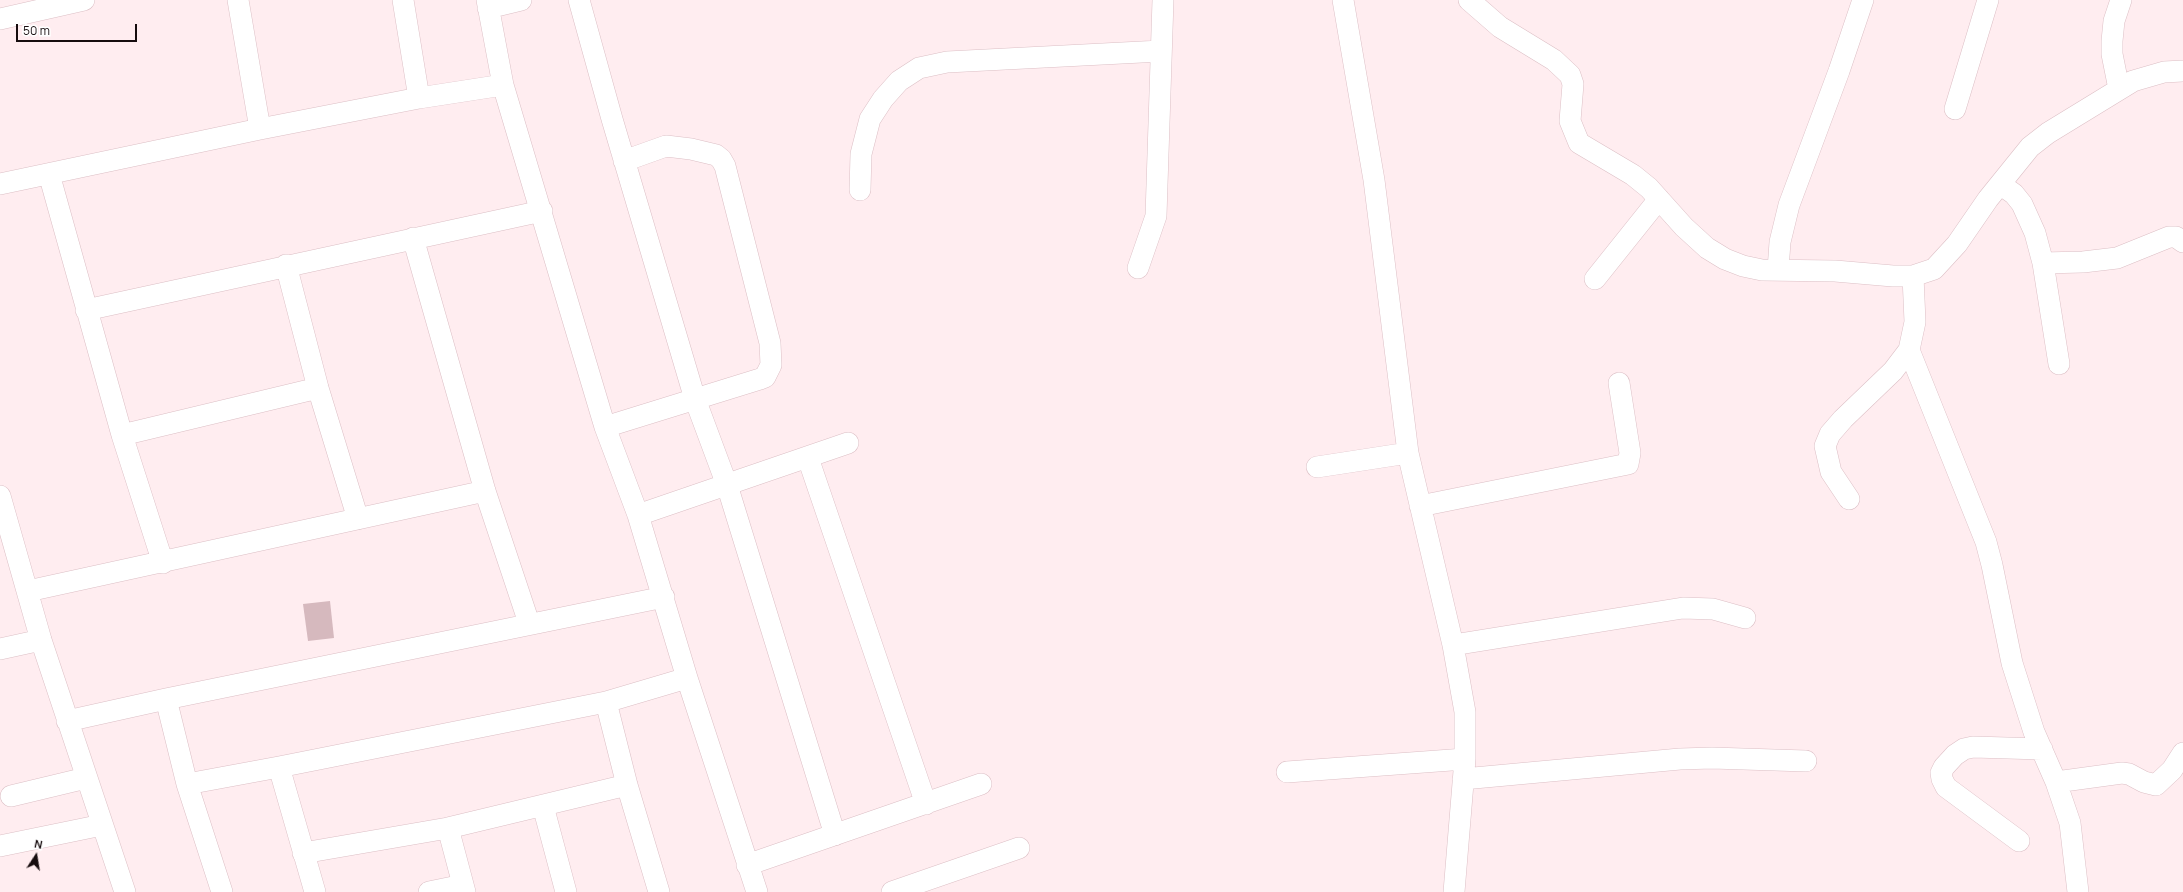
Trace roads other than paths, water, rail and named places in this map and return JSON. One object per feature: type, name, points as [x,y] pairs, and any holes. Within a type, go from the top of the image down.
[{"type":"street","points":[[0,19],[84,0]]},
{"type":"street","points":[[238,0],[260,129]]},
{"type":"street","points":[[402,0],[419,98]]},
{"type":"street","points":[[521,0],[488,4],[503,85],[542,211],[605,427],[638,515],[664,597],[687,678],[757,892]]},
{"type":"street","points":[[579,0],[624,161],[695,399],[727,485],[835,835]]},
{"type":"street","points":[[1138,268],[1156,216],[1163,0]]},
{"type":"street","points":[[1343,0],[1374,180],[1408,453],[1453,645],[1465,712],[1465,758],[1454,892]]},
{"type":"street","points":[[1469,0],[1500,27],[1564,68],[1570,75],[1573,84],[1570,121],[1579,143],[1633,175],[1649,188],[1684,228],[1707,248],[1725,259],[1743,266],[1762,270],[1835,271],[1893,276],[1913,276],[1934,269],[1945,258],[2000,184],[2030,147],[2048,133],[2119,89],[2146,76],[2164,72],[2183,71]]},
{"type":"street","points":[[1778,270],[1782,229],[1788,205],[1839,71],[1863,0]]},
{"type":"street","points":[[1955,109],[1988,0]]},
{"type":"street","points":[[2119,89],[2112,41],[2114,21],[2121,0]]},
{"type":"street","points":[[860,190],[861,154],[870,119],[883,99],[899,81],[919,68],[946,62],[1161,51]]},
{"type":"street","points":[[0,184],[260,129],[419,98],[503,85]]},
{"type":"street","points":[[605,427],[765,377],[771,365],[770,343],[722,159],[716,155],[675,146],[652,150],[624,161]]},
{"type":"street","points":[[49,174],[122,435],[163,563]]},
{"type":"street","points":[[2000,184],[2014,194],[2022,204],[2029,218],[2044,263],[2060,364]]},
{"type":"street","points":[[1595,279],[1659,200]]},
{"type":"street","points":[[86,310],[286,265],[542,211]]},
{"type":"street","points":[[2044,263],[2083,262],[2117,258],[2169,237],[2176,237],[2183,242]]},
{"type":"street","points":[[414,238],[485,491],[529,623]]},
{"type":"street","points":[[286,265],[318,388],[358,518]]},
{"type":"street","points":[[1850,499],[1834,478],[1827,460],[1826,446],[1830,434],[1843,419],[1893,371],[1909,350],[1915,322],[1913,276]]},
{"type":"street","points":[[1909,350],[1986,542],[2012,663],[2034,732],[2056,782],[2070,823],[2078,892]]},
{"type":"street","points":[[1420,506],[1628,464],[1630,454],[1619,383]]},
{"type":"street","points":[[122,435],[318,388]]},
{"type":"street","points":[[638,515],[808,458],[848,443]]},
{"type":"street","points":[[1317,467],[1408,453]]},
{"type":"street","points":[[808,458],[926,804]]},
{"type":"street","points":[[28,592],[485,491]]},
{"type":"street","points":[[0,496],[41,640],[125,892]]},
{"type":"street","points":[[67,721],[529,623],[664,597]]},
{"type":"street","points":[[1453,645],[1683,608],[1713,609],[1745,618]]},
{"type":"street","points":[[0,649],[41,640]]},
{"type":"street","points":[[187,784],[606,702],[687,678]]},
{"type":"street","points":[[166,699],[187,784],[222,892]]},
{"type":"street","points":[[606,702],[627,785],[659,892]]},
{"type":"street","points":[[2019,841],[1946,787],[1942,780],[1942,773],[1944,767],[1955,755],[1964,749],[1973,747],[2042,748]]},
{"type":"street","points":[[2056,782],[2129,774],[2144,782],[2156,785],[2172,770],[2183,753]]},
{"type":"street","points":[[1287,772],[1465,758]]},
{"type":"street","points":[[1463,779],[1680,759],[1712,758],[1806,761]]},
{"type":"street","points":[[279,767],[315,892]]},
{"type":"street","points":[[11,796],[86,778]]},
{"type":"street","points":[[747,865],[981,784]]},
{"type":"street","points":[[303,853],[448,828],[627,785]]},
{"type":"street","points":[[543,806],[566,892]]},
{"type":"street","points":[[0,846],[102,825]]},
{"type":"street","points":[[429,892],[464,888],[448,828]]},
{"type":"street","points":[[892,892],[921,887],[1019,848]]}]
